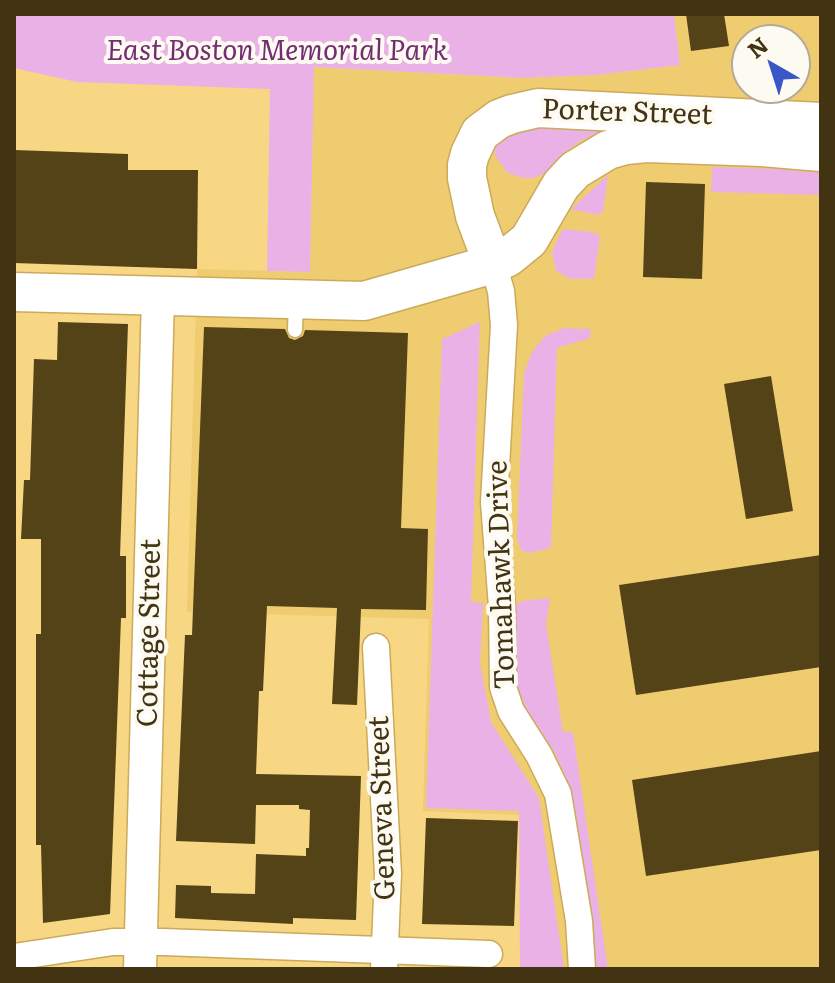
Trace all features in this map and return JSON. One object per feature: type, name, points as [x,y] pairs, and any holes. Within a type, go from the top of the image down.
[{"type":"main road","name":"Porter Street","points":[[493,264],[475,216],[467,178],[470,154],[480,133],[499,119],[538,108],[821,122]]},
{"type":"main road","name":"Porter Street","points":[[14,292],[158,296],[296,315],[364,301],[508,257],[529,240],[550,202],[575,170],[590,159],[626,145],[725,145],[821,152]]},
{"type":"main road","points":[[468,189],[490,215],[503,219],[519,220],[550,202]]},
{"type":"street","name":"Tomahawk Drive","points":[[493,264],[501,291],[504,325],[494,502],[503,687],[511,711],[539,755],[558,794],[579,921],[582,969]]},
{"type":"street","name":"Cottage Street","points":[[140,956],[158,296]]},
{"type":"street","name":"Geneva Street","points":[[376,647],[388,874],[385,959]]},
{"type":"street","points":[[14,957],[113,942],[140,956],[385,959],[489,954]]},
{"type":"shaded area","points":[[674,14],[821,14],[821,969],[520,969],[520,815],[423,811],[429,619],[187,612],[197,269],[310,272],[313,67],[523,78],[597,75],[680,65]]},
{"type":"green space","name":"East Boston Memorial Park","points":[[14,14],[674,14],[680,65],[597,75],[523,78],[314,67],[310,272],[267,271],[270,89],[77,82],[14,68]]},
{"type":"green space","points":[[525,125],[629,129],[601,132],[582,140],[562,154],[545,173],[524,178],[508,173],[495,156],[495,145],[503,132]]},
{"type":"green space","points":[[712,167],[821,173],[821,195],[711,192]]},
{"type":"green space","points":[[608,175],[603,212],[598,215],[571,209]]},
{"type":"green space","points":[[564,229],[600,236],[594,279],[571,279],[556,271],[552,253]]},
{"type":"green space","points":[[480,322],[471,602],[483,603],[480,664],[491,722],[539,798],[564,969],[520,969],[519,811],[426,808],[442,339]]},
{"type":"green space","points":[[564,328],[591,329],[590,338],[557,348],[551,548],[529,553],[521,550],[517,537],[524,373],[532,352],[545,336]]},
{"type":"green space","points":[[550,598],[546,624],[563,732],[573,732],[608,969],[597,969],[571,789],[554,751],[531,720],[516,683],[516,605],[521,601]]},
{"type":"building","points":[[686,14],[724,14],[729,46],[691,51]]},
{"type":"building","points":[[14,150],[128,154],[128,170],[198,170],[197,269],[14,263]]},
{"type":"building","points":[[646,182],[705,184],[702,279],[643,277]]},
{"type":"building","points":[[58,322],[128,324],[120,556],[126,556],[126,618],[121,618],[110,914],[43,923],[41,845],[36,845],[36,634],[41,634],[41,539],[21,539],[24,480],[30,480],[34,359],[57,360]]},
{"type":"building","points":[[204,327],[285,329],[289,338],[295,340],[303,336],[305,330],[408,333],[401,528],[428,529],[426,610],[361,609],[357,705],[332,704],[337,608],[267,606],[263,691],[259,691],[256,774],[361,776],[356,920],[293,918],[293,924],[175,918],[176,885],[211,886],[211,893],[255,894],[256,854],[306,856],[306,848],[309,848],[310,810],[299,809],[299,805],[256,805],[255,844],[176,841],[185,635],[192,635]]},
{"type":"building","points":[[771,376],[793,511],[746,519],[724,384]]},
{"type":"building","points":[[821,555],[821,667],[636,695],[619,585]]},
{"type":"building","points":[[821,751],[821,850],[646,876],[632,780]]},
{"type":"building","points":[[426,818],[518,821],[514,926],[422,924]]}]
